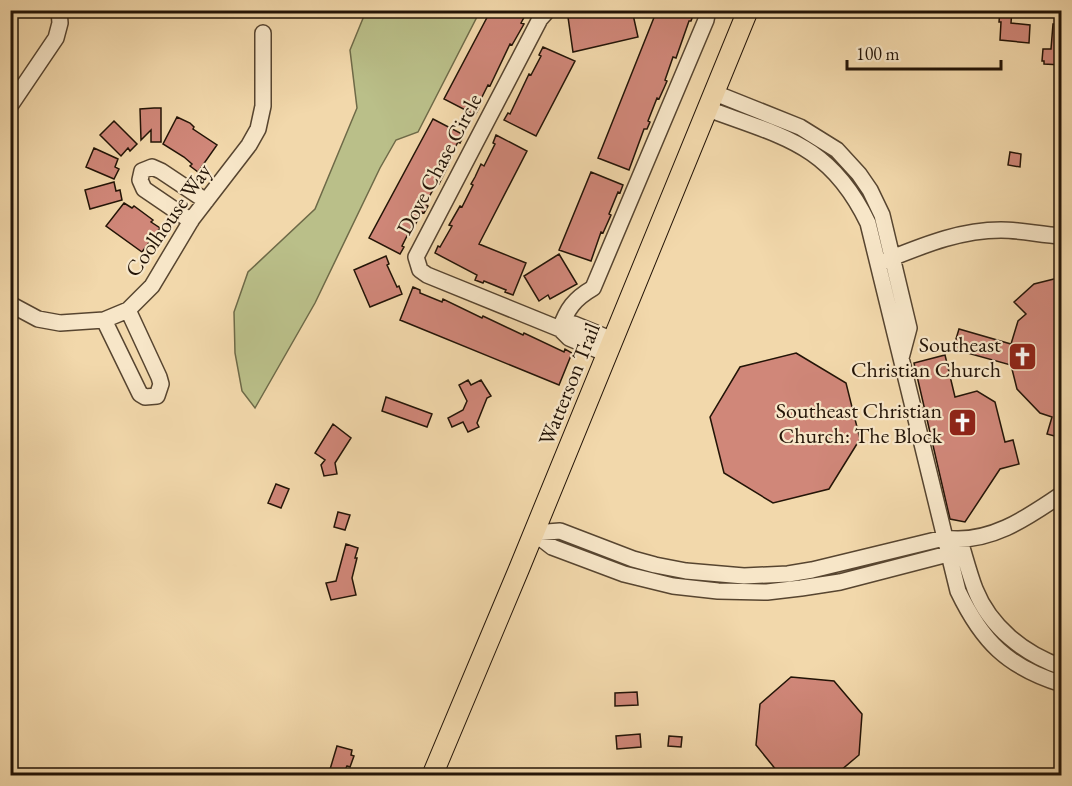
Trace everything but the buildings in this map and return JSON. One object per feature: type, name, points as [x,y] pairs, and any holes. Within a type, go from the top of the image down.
[{"type":"main road","name":"Watterson Trail","points":[[432,776],[748,10]]},
{"type":"street","points":[[10,106],[56,38],[60,23],[58,10]]},
{"type":"street","name":"Dove Chase Circle","points":[[548,10],[540,19],[416,257],[420,270],[427,275],[561,329],[569,338],[610,347]]},
{"type":"street","points":[[561,329],[570,306],[577,298],[593,288],[706,20],[708,10]]},
{"type":"street","name":"Coolhouse Way","points":[[10,304],[38,319],[60,323],[104,320],[128,310],[152,286],[191,221],[249,145],[258,129],[263,106],[263,33]]},
{"type":"street","points":[[711,101],[800,127],[837,150],[848,160],[870,190],[882,215],[909,328],[900,359]]},
{"type":"street","points":[[711,101],[811,151],[838,175],[860,207],[867,223],[900,359],[952,540],[975,591],[996,625],[1024,649],[1044,661],[1062,667]]},
{"type":"street","points":[[191,221],[144,189],[140,180],[142,171],[152,167],[161,171],[206,201]]},
{"type":"street","points":[[878,264],[933,242],[970,232],[1001,230],[1062,236]]},
{"type":"street","points":[[886,301],[896,316],[909,328]]},
{"type":"street","points":[[104,320],[140,394],[145,397],[157,396],[161,384],[159,377],[128,310]]},
{"type":"street","points":[[534,533],[561,531],[633,559],[686,571],[744,576],[788,574],[952,540],[983,536],[1018,523],[1062,494]]},
{"type":"street","points":[[534,533],[552,547],[624,574],[673,586],[718,591],[767,592],[840,582],[948,554]]},
{"type":"street","points":[[952,540],[948,554],[958,591],[968,612],[992,645],[1022,667],[1045,679],[1062,684]]},
{"type":"green space","points":[[366,11],[480,11],[418,132],[396,140],[380,168],[315,303],[255,408],[242,391],[235,353],[234,312],[248,272],[315,209],[357,108],[350,50]]},
{"type":"place","name":"Southeast Christian Church","points":[[1022,357]]},
{"type":"place","name":"Southeast Christian Church: The Block","points":[[963,423]]}]
